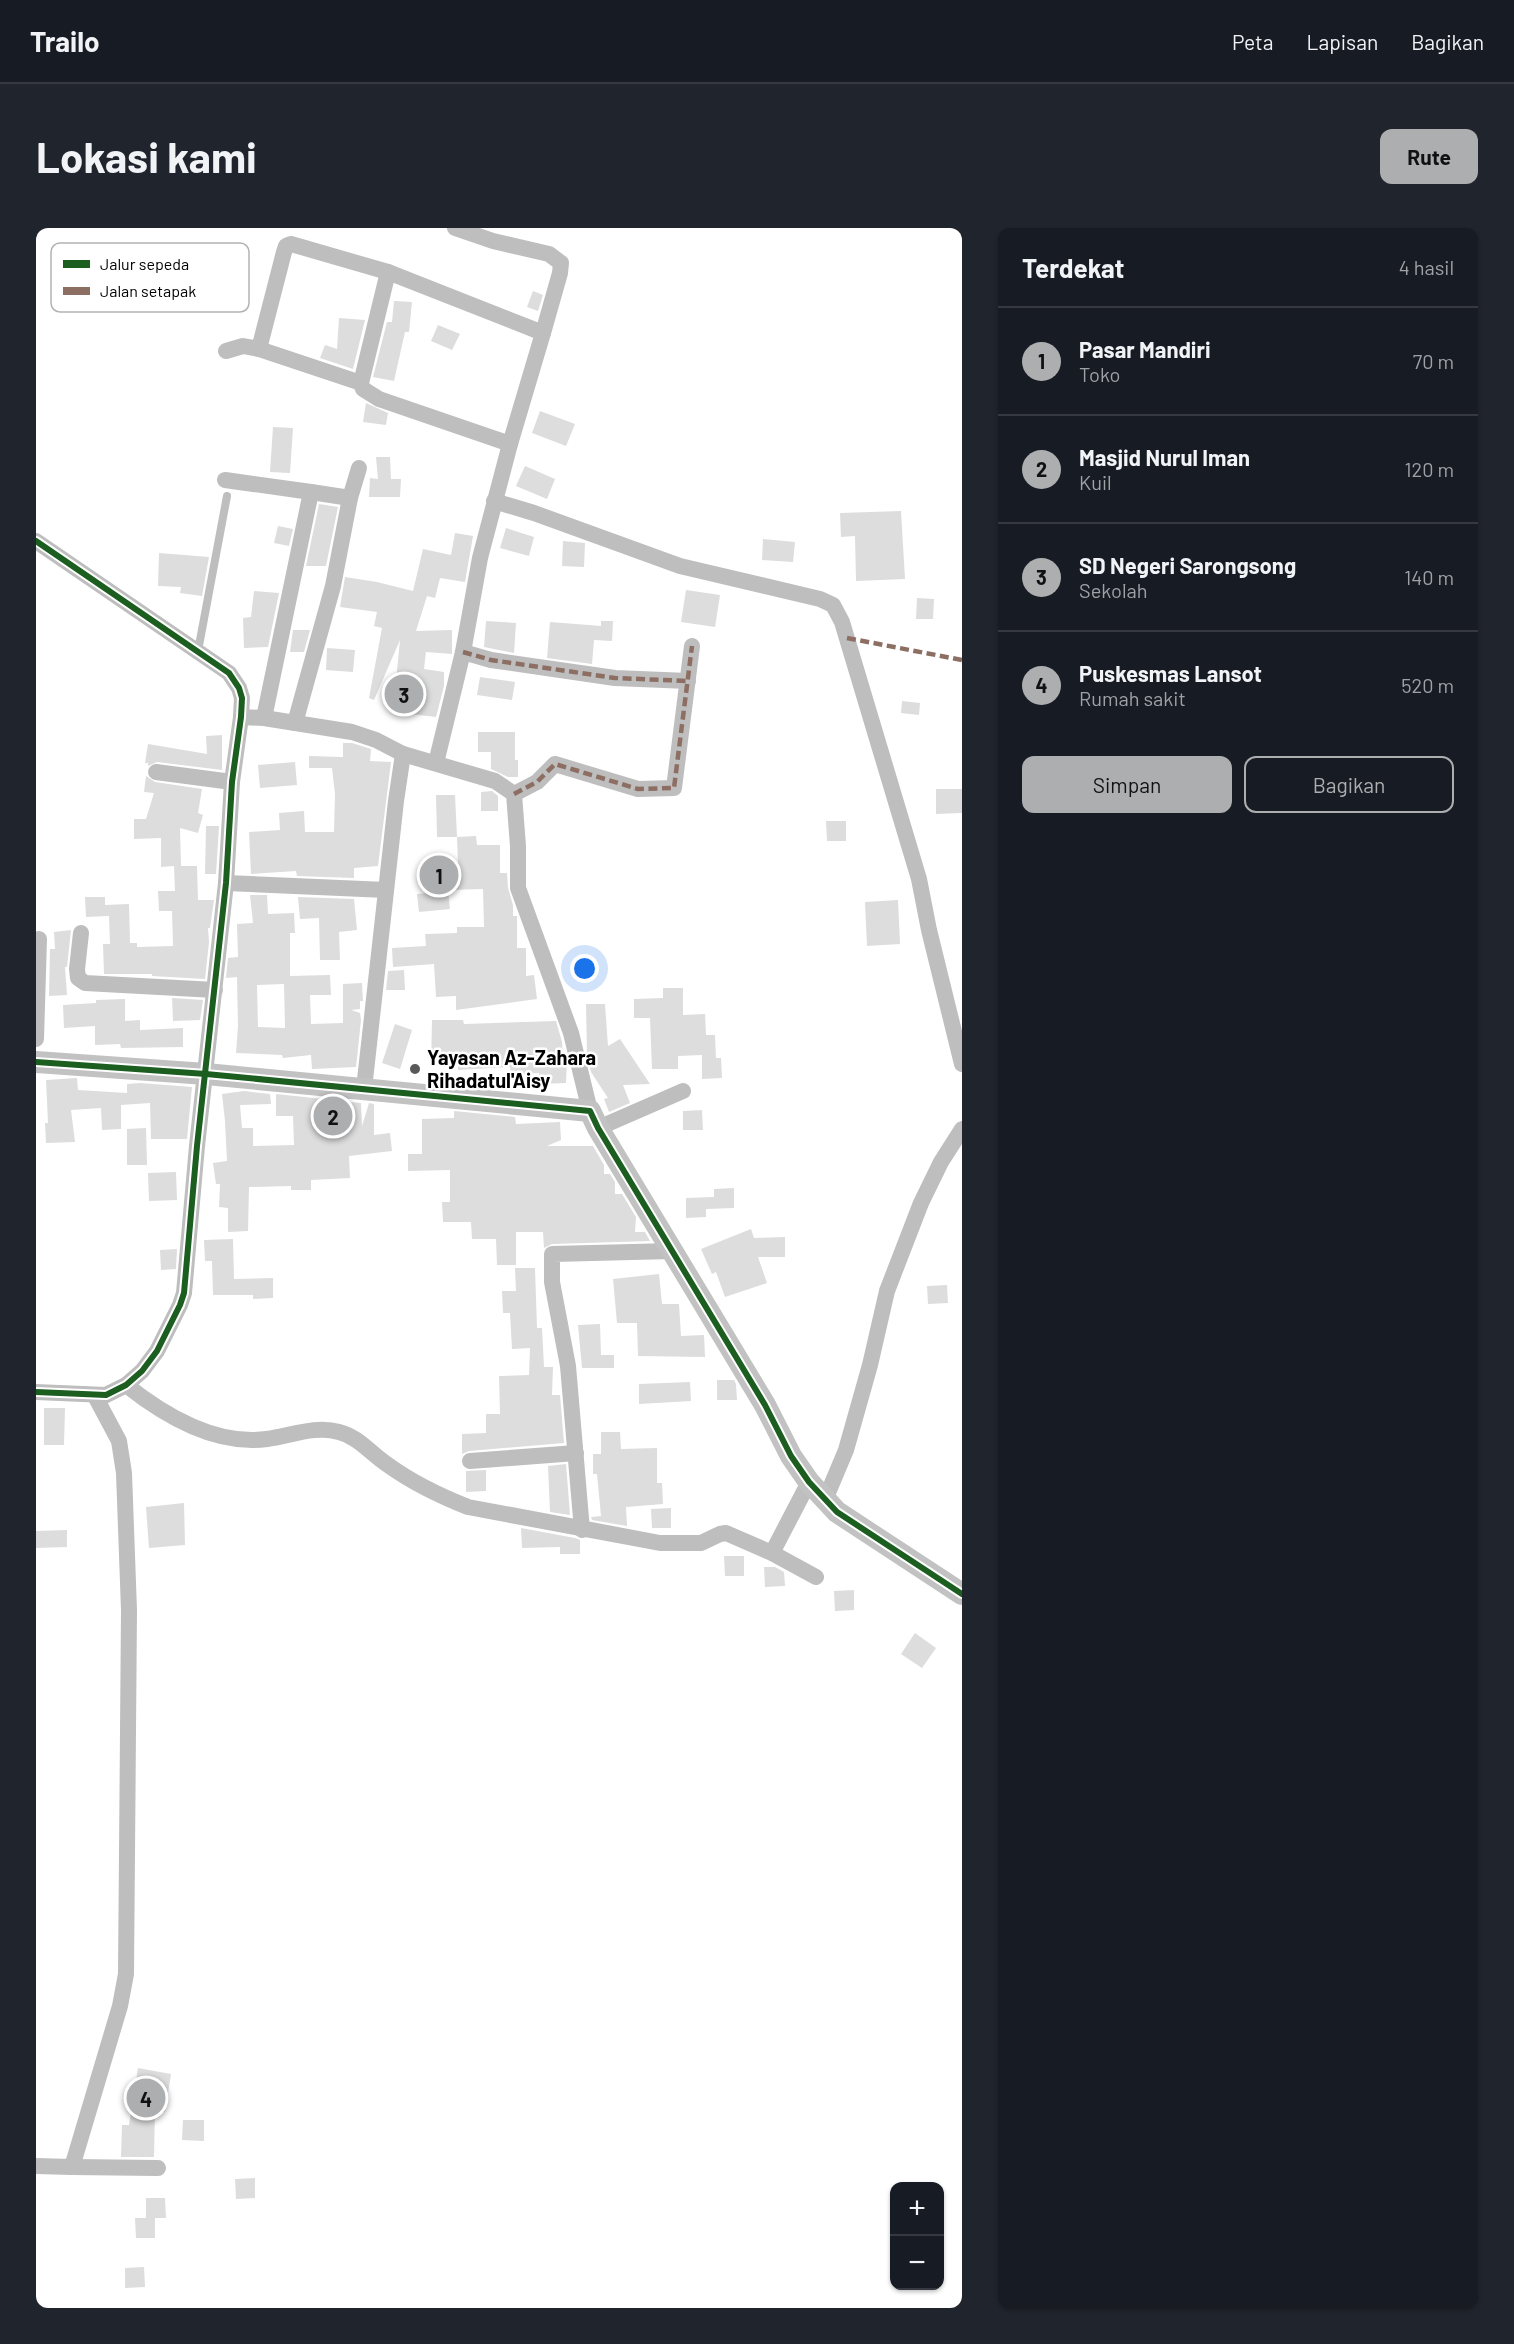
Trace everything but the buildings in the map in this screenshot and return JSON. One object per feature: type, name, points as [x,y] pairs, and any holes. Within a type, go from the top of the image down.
[{"type":"street","points":[[436,763],[463,652],[480,558],[494,501],[561,263],[549,254],[493,241],[454,228]]},
{"type":"street","points":[[259,349],[286,246],[291,244],[388,272],[543,333]]},
{"type":"street","points":[[388,272],[361,383],[363,389],[380,399],[510,444]]},
{"type":"street","points":[[226,351],[243,346],[259,349],[361,383]]},
{"type":"street","points":[[295,723],[333,586],[350,498],[359,468]]},
{"type":"street","points":[[226,488],[311,492],[350,498]]},
{"type":"street","points":[[264,718],[311,492]]},
{"type":"street","points":[[494,501],[534,513],[670,563],[820,599],[833,605],[837,610],[919,879],[933,950],[962,1064]]},
{"type":"street","points":[[36,541],[229,674],[239,688],[242,698],[232,782],[226,883],[197,1146],[184,1293],[157,1351],[142,1371],[111,1391]]},
{"type":"street","points":[[514,794],[537,782],[555,764],[638,789],[674,788],[692,646]]},
{"type":"street","points":[[463,652],[491,660],[615,678],[688,681]]},
{"type":"street","points":[[241,717],[264,718],[352,732],[376,740],[403,754],[495,781],[514,794]]},
{"type":"street","points":[[364,1089],[403,754]]},
{"type":"street","points":[[156,772],[232,782]]},
{"type":"street","points":[[514,794],[518,888],[571,1033],[594,1119],[765,1405],[791,1456],[809,1482],[837,1512],[962,1594]]},
{"type":"street","points":[[226,883],[386,890]]},
{"type":"street","points":[[81,933],[77,969],[78,978],[85,983],[215,990]]},
{"type":"street","points":[[36,1039],[39,939]]},
{"type":"street","points":[[36,1062],[206,1074],[364,1089],[594,1119],[683,1091]]},
{"type":"street","points":[[825,1500],[849,1439],[870,1365],[887,1291],[921,1203],[941,1162],[962,1129]]},
{"type":"street","points":[[582,1530],[568,1366],[554,1298],[552,1254],[673,1251]]},
{"type":"street","points":[[72,2167],[120,2006],[126,1974],[129,1611],[124,1473],[111,1391]]},
{"type":"street","points":[[36,1392],[111,1391],[173,1419],[237,1440],[268,1439],[321,1429],[339,1431],[355,1438],[386,1464],[441,1497],[468,1507],[660,1543],[701,1543],[726,1533],[816,1576]]},
{"type":"street","points":[[470,1461],[576,1454]]},
{"type":"street","points":[[772,1553],[809,1482]]},
{"type":"street","points":[[36,2166],[158,2168]]},
{"type":"lane","points":[[198,651],[226,488]]},
{"type":"marked path","points":[[847,638],[962,660]]},
{"type":"marked path","points":[[514,794],[537,782],[555,764],[638,789],[674,788],[692,646]]},
{"type":"marked path","points":[[463,652],[491,660],[615,678],[688,681]]},
{"type":"cycle path","points":[[36,541],[229,673],[239,688],[242,698],[232,782],[226,883],[197,1146],[184,1293],[157,1351],[142,1371],[126,1385],[106,1395],[36,1392]]},
{"type":"cycle path","points":[[36,1062],[206,1074],[590,1111],[598,1128],[765,1405],[791,1456],[809,1482],[837,1512],[962,1594]]},
{"type":"place","name":"SD Negeri Sarongsong","points":[[404,694]]},
{"type":"place","name":"Pasar Mandiri","points":[[439,875]]},
{"type":"place","name":"Yayasan Az-Zahara Rihadatul'Aisy","points":[[415,1069]]},
{"type":"place","name":"Masjid Nurul Iman","points":[[333,1116]]},
{"type":"place","name":"Puskesmas Lansot","points":[[146,2098]]}]
